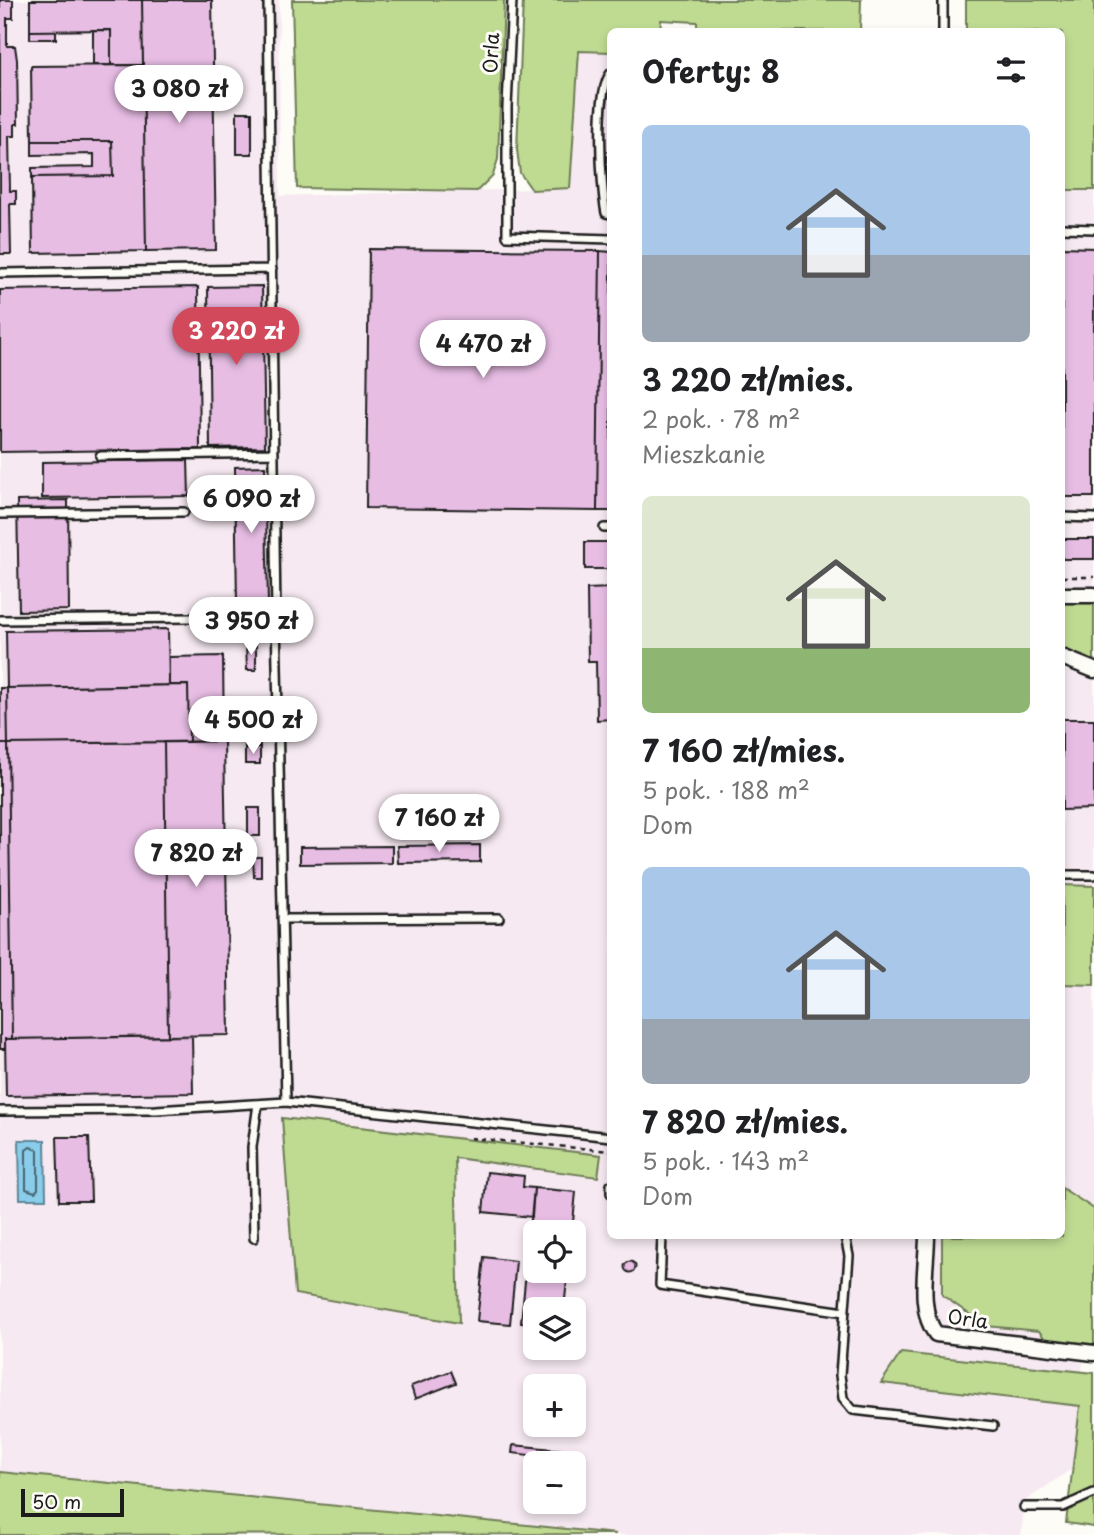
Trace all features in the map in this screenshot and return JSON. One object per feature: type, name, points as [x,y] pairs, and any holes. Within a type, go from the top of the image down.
[{"type":"street","points":[[1065,595],[1094,595]]},
{"type":"street","points":[[1065,658],[1094,670]]},
{"type":"street","name":"Orla","points":[[927,1239],[926,1309],[928,1323],[936,1334],[1094,1353]]},
{"type":"lane","points":[[268,0],[286,1102]]},
{"type":"lane","name":"Orla","points":[[512,0],[507,107],[507,236],[607,239]]},
{"type":"lane","points":[[943,0],[943,28]]},
{"type":"lane","points":[[607,82],[603,92],[601,189],[607,213]]},
{"type":"lane","points":[[1065,228],[1094,229]]},
{"type":"lane","points":[[0,273],[272,269]]},
{"type":"lane","points":[[100,456],[274,453]]},
{"type":"lane","points":[[0,514],[184,512]]},
{"type":"lane","points":[[1065,517],[1094,518]]},
{"type":"lane","points":[[0,621],[276,617]]},
{"type":"lane","points":[[1065,876],[1094,875]]},
{"type":"lane","points":[[282,919],[499,918]]},
{"type":"lane","points":[[0,1111],[156,1110],[286,1102],[607,1137]]},
{"type":"lane","points":[[254,1238],[253,1147],[258,1104]]},
{"type":"lane","points":[[662,1239],[660,1285],[845,1311]]},
{"type":"lane","points":[[846,1239],[849,1256],[840,1375],[843,1398],[853,1410],[993,1426]]},
{"type":"lane","points":[[1024,1507],[1063,1507],[1094,1493]]},
{"type":"path","points":[[1065,577],[1094,577]]},
{"type":"path","points":[[470,1138],[607,1151]]},
{"type":"shaded area","points":[[0,0],[279,0],[280,196],[570,188],[579,51],[607,52],[607,1239],[1065,1239],[1065,984],[1094,985],[1094,1329],[1086,1328],[1073,1468],[1025,1501],[1021,1535],[623,1535],[0,1472]]},
{"type":"shaded area","points":[[1065,190],[1094,190],[1094,886],[1065,885]]},
{"type":"green space","points":[[292,0],[504,0],[498,159],[493,175],[477,191],[297,188]]},
{"type":"green space","points":[[523,0],[861,0],[860,28],[697,28],[697,22],[661,20],[660,28],[607,28],[607,52],[579,51],[570,188],[532,190],[520,173],[517,150]]},
{"type":"green space","points":[[966,0],[1094,0],[1094,190],[1065,190],[1065,28],[966,28]]},
{"type":"green space","points":[[1065,602],[1094,603],[1094,663],[1065,651]]},
{"type":"green space","points":[[1065,885],[1094,886],[1094,985],[1065,984]]},
{"type":"green space","points":[[282,1118],[601,1155],[598,1177],[455,1158],[459,1323],[295,1294]]},
{"type":"green space","points":[[1065,1190],[1094,1209],[1094,1347],[1048,1343],[1039,1331],[986,1326],[942,1295],[942,1239],[1065,1239]]},
{"type":"green space","points":[[901,1353],[1094,1373],[1094,1527],[1066,1523],[1080,1406],[881,1383]]},
{"type":"green space","points":[[0,1472],[616,1534],[0,1535]]},
{"type":"water","points":[[19,1140],[45,1140],[46,1199],[20,1199]]},
{"type":"building","points":[[0,0],[13,0],[13,18],[7,18],[7,46],[15,46],[17,60],[18,124],[15,124],[15,136],[9,136],[10,191],[16,191],[16,204],[10,204],[11,254],[0,254]]},
{"type":"building","points":[[30,0],[142,0],[143,65],[111,65],[111,30],[30,31]]},
{"type":"building","points":[[142,0],[212,0],[216,250],[146,251]]},
{"type":"building","points":[[93,30],[111,30],[111,65],[93,65]]},
{"type":"building","points":[[30,31],[56,31],[56,39],[30,39]]},
{"type":"building","points":[[143,65],[146,251],[33,253],[32,177],[113,176],[112,141],[32,141],[31,66]]},
{"type":"building","points":[[237,112],[252,112],[252,154],[237,154]]},
{"type":"building","points":[[32,141],[112,141],[113,176],[32,177],[32,168],[94,167],[94,154],[32,155]]},
{"type":"building","points":[[1065,247],[1094,248],[1094,497],[1065,497]]},
{"type":"building","points":[[369,249],[600,251],[597,511],[366,508]]},
{"type":"building","points":[[600,251],[607,252],[607,511],[597,511]]},
{"type":"building","points":[[262,286],[265,447],[210,448],[208,287]]},
{"type":"building","points":[[198,287],[200,449],[0,452],[0,290]]},
{"type":"building","points":[[188,460],[189,496],[42,498],[42,462]]},
{"type":"building","points":[[265,466],[268,603],[237,604],[235,467]]},
{"type":"building","points":[[68,500],[69,610],[19,611],[17,501]]},
{"type":"building","points":[[1065,539],[1094,539],[1094,559],[1065,559]]},
{"type":"building","points":[[585,542],[607,542],[607,569],[585,569]]},
{"type":"building","points":[[607,588],[607,719],[597,720],[596,662],[588,662],[587,589]]},
{"type":"building","points":[[168,629],[169,685],[7,688],[6,631]]},
{"type":"building","points":[[246,644],[256,644],[256,670],[247,670]]},
{"type":"building","points":[[223,656],[224,741],[189,742],[188,685],[169,685],[169,657]]},
{"type":"building","points":[[188,685],[189,742],[8,744],[7,688]]},
{"type":"building","points":[[0,688],[7,688],[8,744],[0,744]]},
{"type":"building","points":[[1065,719],[1094,719],[1094,809],[1065,810]]},
{"type":"building","points":[[245,735],[259,735],[260,747],[245,748]]},
{"type":"building","points":[[224,741],[229,1035],[168,1036],[164,742]]},
{"type":"building","points":[[164,742],[168,1036],[12,1039],[8,744]]},
{"type":"building","points":[[0,744],[8,744],[12,1039],[5,1039],[5,1049],[0,1049]]},
{"type":"building","points":[[260,747],[260,764],[245,764],[245,748]]},
{"type":"building","points":[[248,808],[260,808],[260,836],[248,836]]},
{"type":"building","points":[[480,845],[480,862],[398,863],[397,846]]},
{"type":"building","points":[[392,846],[392,863],[300,864],[300,847]]},
{"type":"building","points":[[253,857],[261,857],[261,877],[254,877]]},
{"type":"building","points":[[192,1036],[193,1093],[6,1096],[5,1039]]},
{"type":"building","points":[[57,1137],[89,1137],[91,1201],[59,1201]]},
{"type":"building","points":[[487,1172],[524,1176],[523,1187],[534,1188],[532,1217],[483,1212]]},
{"type":"building","points":[[534,1188],[576,1192],[573,1220],[531,1220]]},
{"type":"building","points":[[484,1257],[516,1261],[510,1324],[477,1321]]},
{"type":"building","points":[[630,1261],[636,1267],[630,1273],[624,1267]]},
{"type":"building","points":[[525,1283],[567,1283],[565,1297],[524,1297]]},
{"type":"building","points":[[451,1371],[456,1383],[415,1399],[411,1386]]},
{"type":"building","points":[[513,1445],[563,1450],[523,1451],[523,1454],[512,1453]]}]
